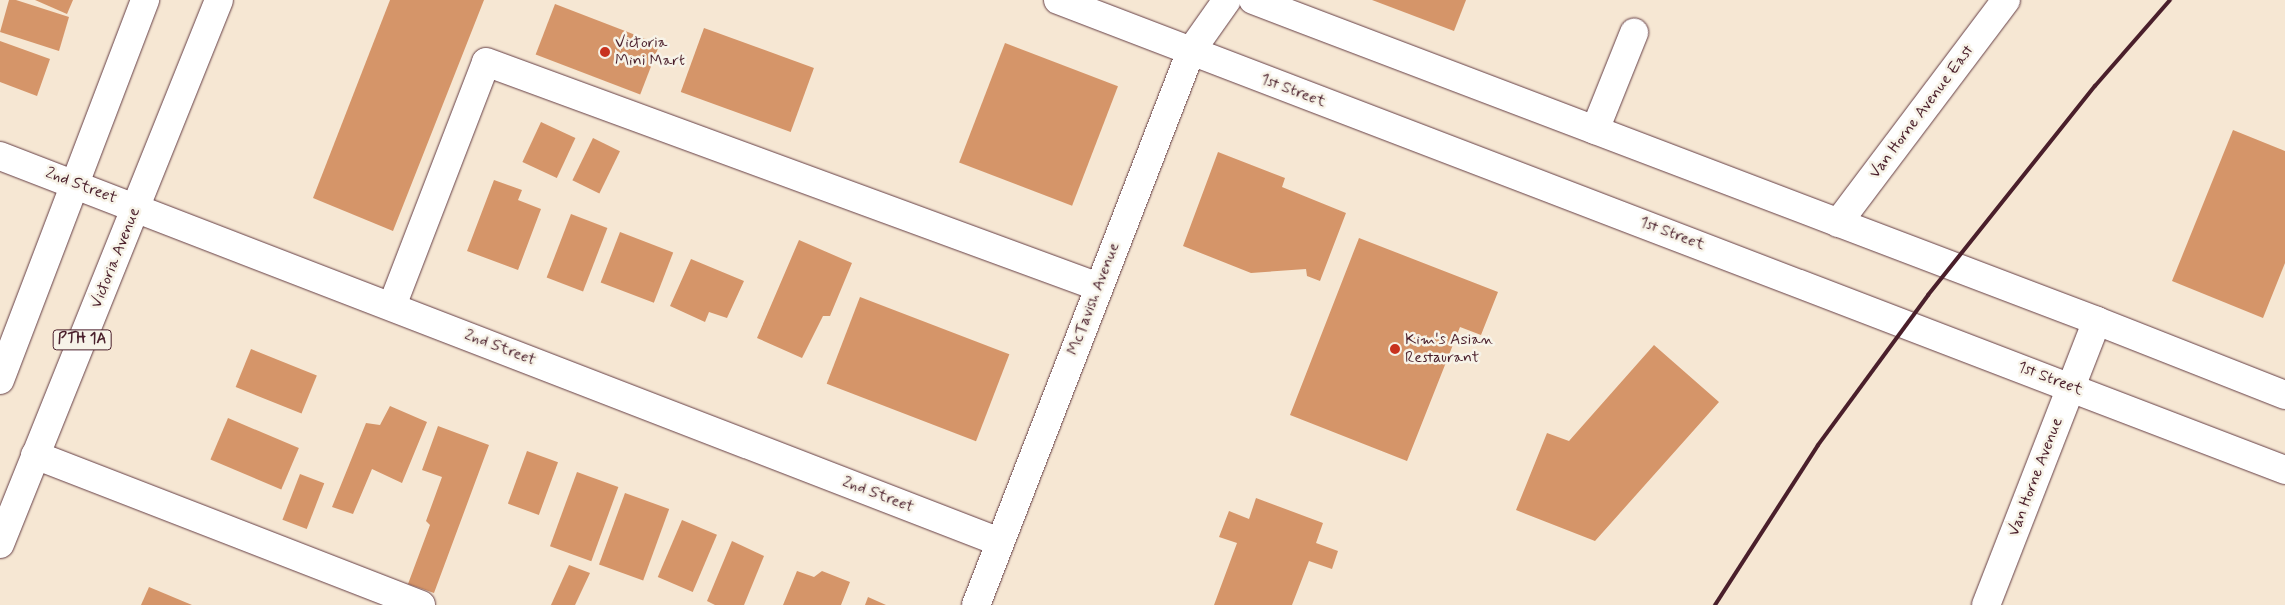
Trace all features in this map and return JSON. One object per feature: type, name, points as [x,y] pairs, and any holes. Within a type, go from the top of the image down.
[{"type":"main road","points":[[0,380],[145,0]]},
{"type":"main road","name":"Victoria Avenue","points":[[0,544],[137,208],[219,0]]},
{"type":"main road","name":"1st Street","points":[[1058,0],[2071,386],[2285,470]]},
{"type":"main road","name":"McTavish Avenue","points":[[976,605],[1191,52],[1227,0]]},
{"type":"main road","points":[[1253,0],[2097,321],[2285,395]]},
{"type":"main road","name":"Van Horne Avenue East","points":[[1838,223],[2006,0]]},
{"type":"main road","points":[[1595,130],[1634,33]]},
{"type":"main road","points":[[392,306],[486,62],[1099,287]]},
{"type":"main road","name":"2nd Street","points":[[0,156],[74,182],[1000,542]]},
{"type":"main road","name":"Van Horne Avenue","points":[[1986,605],[2097,321]]},
{"type":"main road","points":[[35,455],[421,605]]},
{"type":"building","points":[[9,0],[16,0],[69,17],[59,51],[0,32]]},
{"type":"building","points":[[35,0],[73,0],[67,14]]},
{"type":"building","points":[[390,0],[484,0],[393,231],[313,198]]},
{"type":"building","points":[[1372,0],[1466,0],[1454,31]]},
{"type":"building","points":[[555,4],[660,44],[640,95],[536,54]]},
{"type":"building","points":[[704,28],[814,68],[791,132],[681,92]]},
{"type":"building","points":[[0,41],[50,59],[37,96],[0,82]]},
{"type":"building","points":[[1005,43],[1118,86],[1072,206],[959,162]]},
{"type":"building","points":[[541,122],[575,138],[557,178],[522,162]]},
{"type":"building","points":[[2233,130],[2285,151],[2285,263],[2263,318],[2172,281]]},
{"type":"building","points":[[593,138],[620,151],[599,193],[572,180]]},
{"type":"building","points":[[1218,152],[1285,178],[1282,187],[1346,213],[1320,281],[1307,276],[1306,269],[1251,273],[1183,246]]},
{"type":"building","points":[[494,180],[522,190],[518,200],[541,209],[518,270],[467,251]]},
{"type":"building","points":[[571,214],[607,228],[583,291],[547,277]]},
{"type":"building","points":[[620,232],[673,252],[654,303],[601,282]]},
{"type":"building","points":[[1359,238],[1498,292],[1481,335],[1460,327],[1407,461],[1290,415]]},
{"type":"building","points":[[799,240],[852,263],[830,316],[823,316],[802,358],[757,338]]},
{"type":"building","points":[[691,259],[744,281],[727,318],[709,312],[705,322],[670,306]]},
{"type":"building","points":[[860,297],[1009,354],[976,441],[827,384]]},
{"type":"building","points":[[1654,345],[1719,402],[1595,541],[1516,510],[1547,433],[1569,441]]},
{"type":"building","points":[[251,349],[317,376],[301,414],[236,387]]},
{"type":"building","points":[[390,406],[427,422],[402,483],[372,469],[353,514],[332,507],[366,423],[380,425]]},
{"type":"building","points":[[228,418],[299,448],[281,490],[210,459]]},
{"type":"building","points":[[438,426],[489,445],[434,593],[408,584],[430,525],[426,521],[442,477],[422,470]]},
{"type":"building","points":[[527,451],[558,462],[539,515],[508,504]]},
{"type":"building","points":[[577,472],[618,487],[591,561],[550,546]]},
{"type":"building","points":[[300,474],[324,483],[307,529],[282,520]]},
{"type":"building","points":[[625,493],[669,509],[643,580],[599,564]]},
{"type":"building","points":[[1256,498],[1323,523],[1316,543],[1338,551],[1332,569],[1309,561],[1292,605],[1214,605],[1237,543],[1219,537],[1229,511],[1249,519]]},
{"type":"building","points":[[682,520],[717,535],[693,592],[658,577]]},
{"type":"building","points":[[732,541],[764,556],[744,605],[715,605],[707,601]]},
{"type":"building","points":[[569,565],[590,573],[575,605],[551,605]]},
{"type":"building","points":[[797,571],[814,577],[822,571],[850,582],[841,605],[783,605]]},
{"type":"building","points":[[149,587],[192,605],[141,605]]},
{"type":"building","points":[[868,597],[886,605],[865,605]]},
{"type":"railway","points":[[1715,605],[1818,445],[1928,295],[2095,86],[2170,0]]},
{"type":"place","name":"Victoria Mini Mart","points":[[605,52]]},
{"type":"place","name":"Kim's Asian Restaurant","points":[[1395,349]]}]
